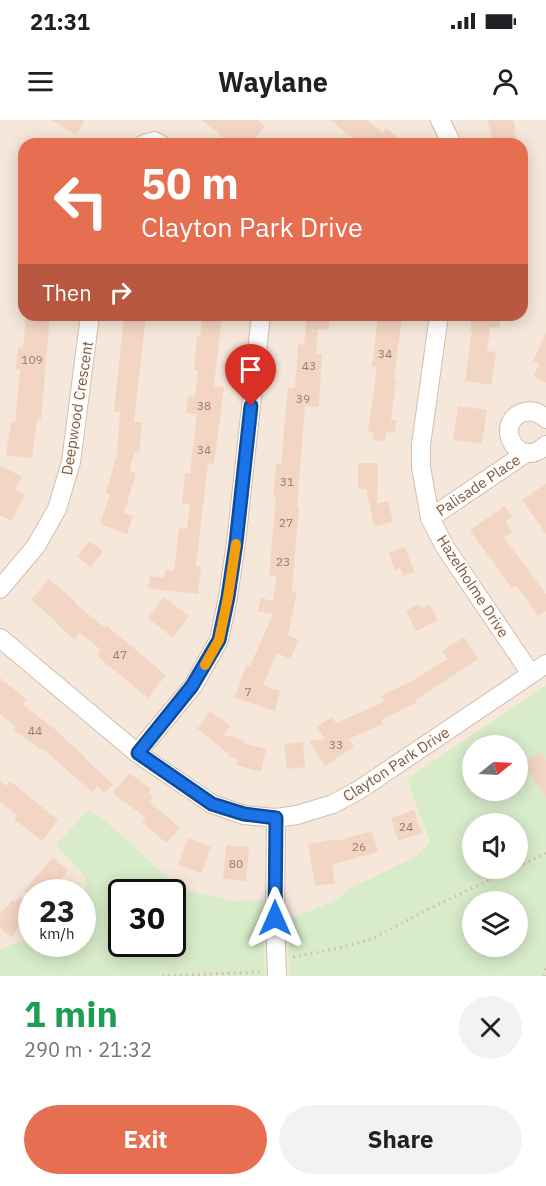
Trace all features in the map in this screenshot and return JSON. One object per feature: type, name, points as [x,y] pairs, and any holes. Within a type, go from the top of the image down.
[{"type":"street","points":[[440,120],[449,138]]},
{"type":"street","name":"Deepwood Crescent","points":[[0,589],[36,546],[57,509],[71,462],[89,321]]},
{"type":"street","points":[[138,753],[192,686],[219,640],[236,543],[260,321]]},
{"type":"street","name":"Hazelholme Drive","points":[[438,321],[421,446],[421,467],[430,518],[445,547],[538,669]]},
{"type":"street","name":"Palisade Place","points":[[546,419],[541,414],[528,411],[521,413],[509,428],[511,441],[520,451],[534,453],[546,445]]},
{"type":"street","name":"Palisade Place","points":[[430,518],[526,453]]},
{"type":"street","name":"Clayton Park Drive","points":[[0,638],[138,753],[212,804],[244,814],[276,818],[297,815],[333,804],[359,790],[538,669]]},
{"type":"street","points":[[276,818],[277,970]]},
{"type":"path","points":[[528,862],[546,853]]},
{"type":"path","points":[[162,976],[277,970],[335,949],[372,939],[493,879]]},
{"type":"path","points":[[544,976],[546,968]]},
{"type":"shaded area","points":[[0,120],[546,120],[546,685],[472,735],[462,735],[462,742],[407,779],[435,861],[289,965],[290,976],[265,976],[262,900],[234,901],[186,891],[186,879],[168,879],[121,834],[56,845],[84,879],[18,879],[18,943],[0,949]]},
{"type":"green space","points":[[546,685],[546,976],[290,976],[287,945],[292,918],[332,902],[353,887],[417,856],[429,842],[407,779],[462,742],[462,801],[528,801],[528,735],[472,735]]},
{"type":"green space","points":[[89,809],[121,834],[168,879],[108,879],[108,957],[186,957],[186,891],[234,901],[263,899],[265,976],[0,976],[0,949],[18,943],[18,957],[96,957],[96,879],[84,879],[56,845]]},
{"type":"building","points":[[52,120],[85,120],[76,135]]},
{"type":"building","points":[[201,120],[257,120],[265,126],[256,138],[224,138]]},
{"type":"building","points":[[331,120],[367,120],[383,133],[386,128],[398,138],[352,138]]},
{"type":"building","points":[[487,120],[513,120],[516,138],[492,138]]},
{"type":"building","points":[[25,321],[49,321],[41,420],[37,420],[32,458],[6,455],[11,422],[15,423],[20,369],[16,369],[18,347],[23,348]]},
{"type":"building","points":[[123,321],[145,321],[134,422],[142,422],[139,452],[135,451],[129,471],[136,473],[124,513],[133,516],[127,534],[100,524],[110,494],[106,493],[117,454],[120,412],[114,411]]},
{"type":"building","points":[[202,321],[221,321],[214,386],[224,387],[214,464],[208,463],[196,566],[201,566],[198,594],[148,588],[150,576],[164,578],[165,570],[174,571],[179,528],[187,529],[190,504],[182,503],[185,473],[190,474],[197,414],[186,413],[188,396],[195,397],[198,370],[194,370],[197,336],[200,336]]},
{"type":"building","points":[[306,321],[330,321],[329,330],[318,329],[316,354],[322,354],[319,407],[305,406],[292,591],[297,592],[288,635],[299,640],[290,659],[277,653],[263,685],[280,691],[275,711],[235,698],[246,665],[250,666],[273,614],[258,611],[261,598],[273,601],[277,576],[269,576],[276,497],[273,497],[276,464],[281,464],[288,388],[295,388],[298,344],[304,345]]},
{"type":"building","points":[[377,321],[401,321],[391,420],[396,420],[395,433],[386,432],[385,441],[373,440],[374,433],[368,432],[377,367],[372,367]]},
{"type":"building","points":[[471,321],[500,321],[499,328],[490,327],[487,351],[496,352],[491,385],[465,381],[472,331],[470,331]]},
{"type":"building","points":[[546,333],[546,383],[533,376],[539,364],[533,361]]},
{"type":"building","points":[[458,406],[487,410],[482,444],[453,440]]},
{"type":"building","points":[[358,463],[378,463],[377,504],[388,501],[393,522],[374,526],[366,489],[358,489]]},
{"type":"building","points":[[0,465],[22,477],[15,490],[25,495],[11,521],[0,515]]},
{"type":"building","points":[[546,484],[546,534],[522,500]]},
{"type":"building","points":[[505,506],[512,517],[505,522],[512,532],[504,538],[546,594],[546,611],[538,616],[516,585],[512,588],[470,530]]},
{"type":"building","points":[[89,541],[103,551],[91,567],[77,557]]},
{"type":"building","points":[[405,547],[414,572],[403,576],[400,568],[395,570],[389,553]]},
{"type":"building","points":[[49,579],[105,628],[107,626],[166,675],[148,698],[97,656],[101,650],[80,633],[75,640],[31,600]]},
{"type":"building","points":[[164,597],[189,616],[173,638],[148,618]]},
{"type":"building","points":[[419,604],[421,609],[430,604],[438,620],[416,631],[406,611]]},
{"type":"building","points":[[464,637],[478,659],[416,700],[417,702],[381,720],[383,724],[349,739],[354,747],[325,766],[309,741],[325,739],[317,727],[332,717],[336,723],[384,702],[381,696],[412,681],[447,659],[442,651]]},
{"type":"building","points":[[0,678],[27,700],[23,705],[56,730],[113,784],[105,793],[97,786],[92,792],[42,748],[41,750],[14,730],[16,727],[0,714]]},
{"type":"building","points":[[210,711],[230,726],[224,735],[266,749],[261,772],[236,765],[237,759],[228,757],[229,754],[195,727],[198,728]]},
{"type":"building","points":[[303,742],[305,767],[287,769],[284,744]]},
{"type":"building","points":[[540,752],[546,761],[546,798],[528,771],[528,760]]},
{"type":"building","points":[[129,773],[151,789],[148,793],[153,797],[150,802],[180,828],[166,843],[142,822],[146,818],[113,793]]},
{"type":"building","points":[[0,781],[6,786],[10,781],[58,820],[42,841],[14,819],[17,815],[0,802]]},
{"type":"building","points":[[414,810],[422,833],[398,841],[391,818]]},
{"type":"building","points":[[372,831],[378,852],[332,865],[335,883],[315,886],[308,844],[335,839],[336,841]]},
{"type":"building","points":[[188,838],[211,847],[201,873],[178,865]]},
{"type":"building","points":[[226,845],[249,847],[246,881],[223,879]]},
{"type":"building","points":[[53,857],[68,871],[61,879],[34,879]]},
{"type":"building","points":[[18,899],[18,929],[11,937],[0,928],[0,914],[13,900],[15,902]]},
{"type":"slow traffic","points":[[205,665],[219,640],[236,544]]},
{"type":"route","points":[[251,406],[236,543],[219,640],[192,686],[138,753],[212,804],[244,814],[276,818],[275,918]]}]
